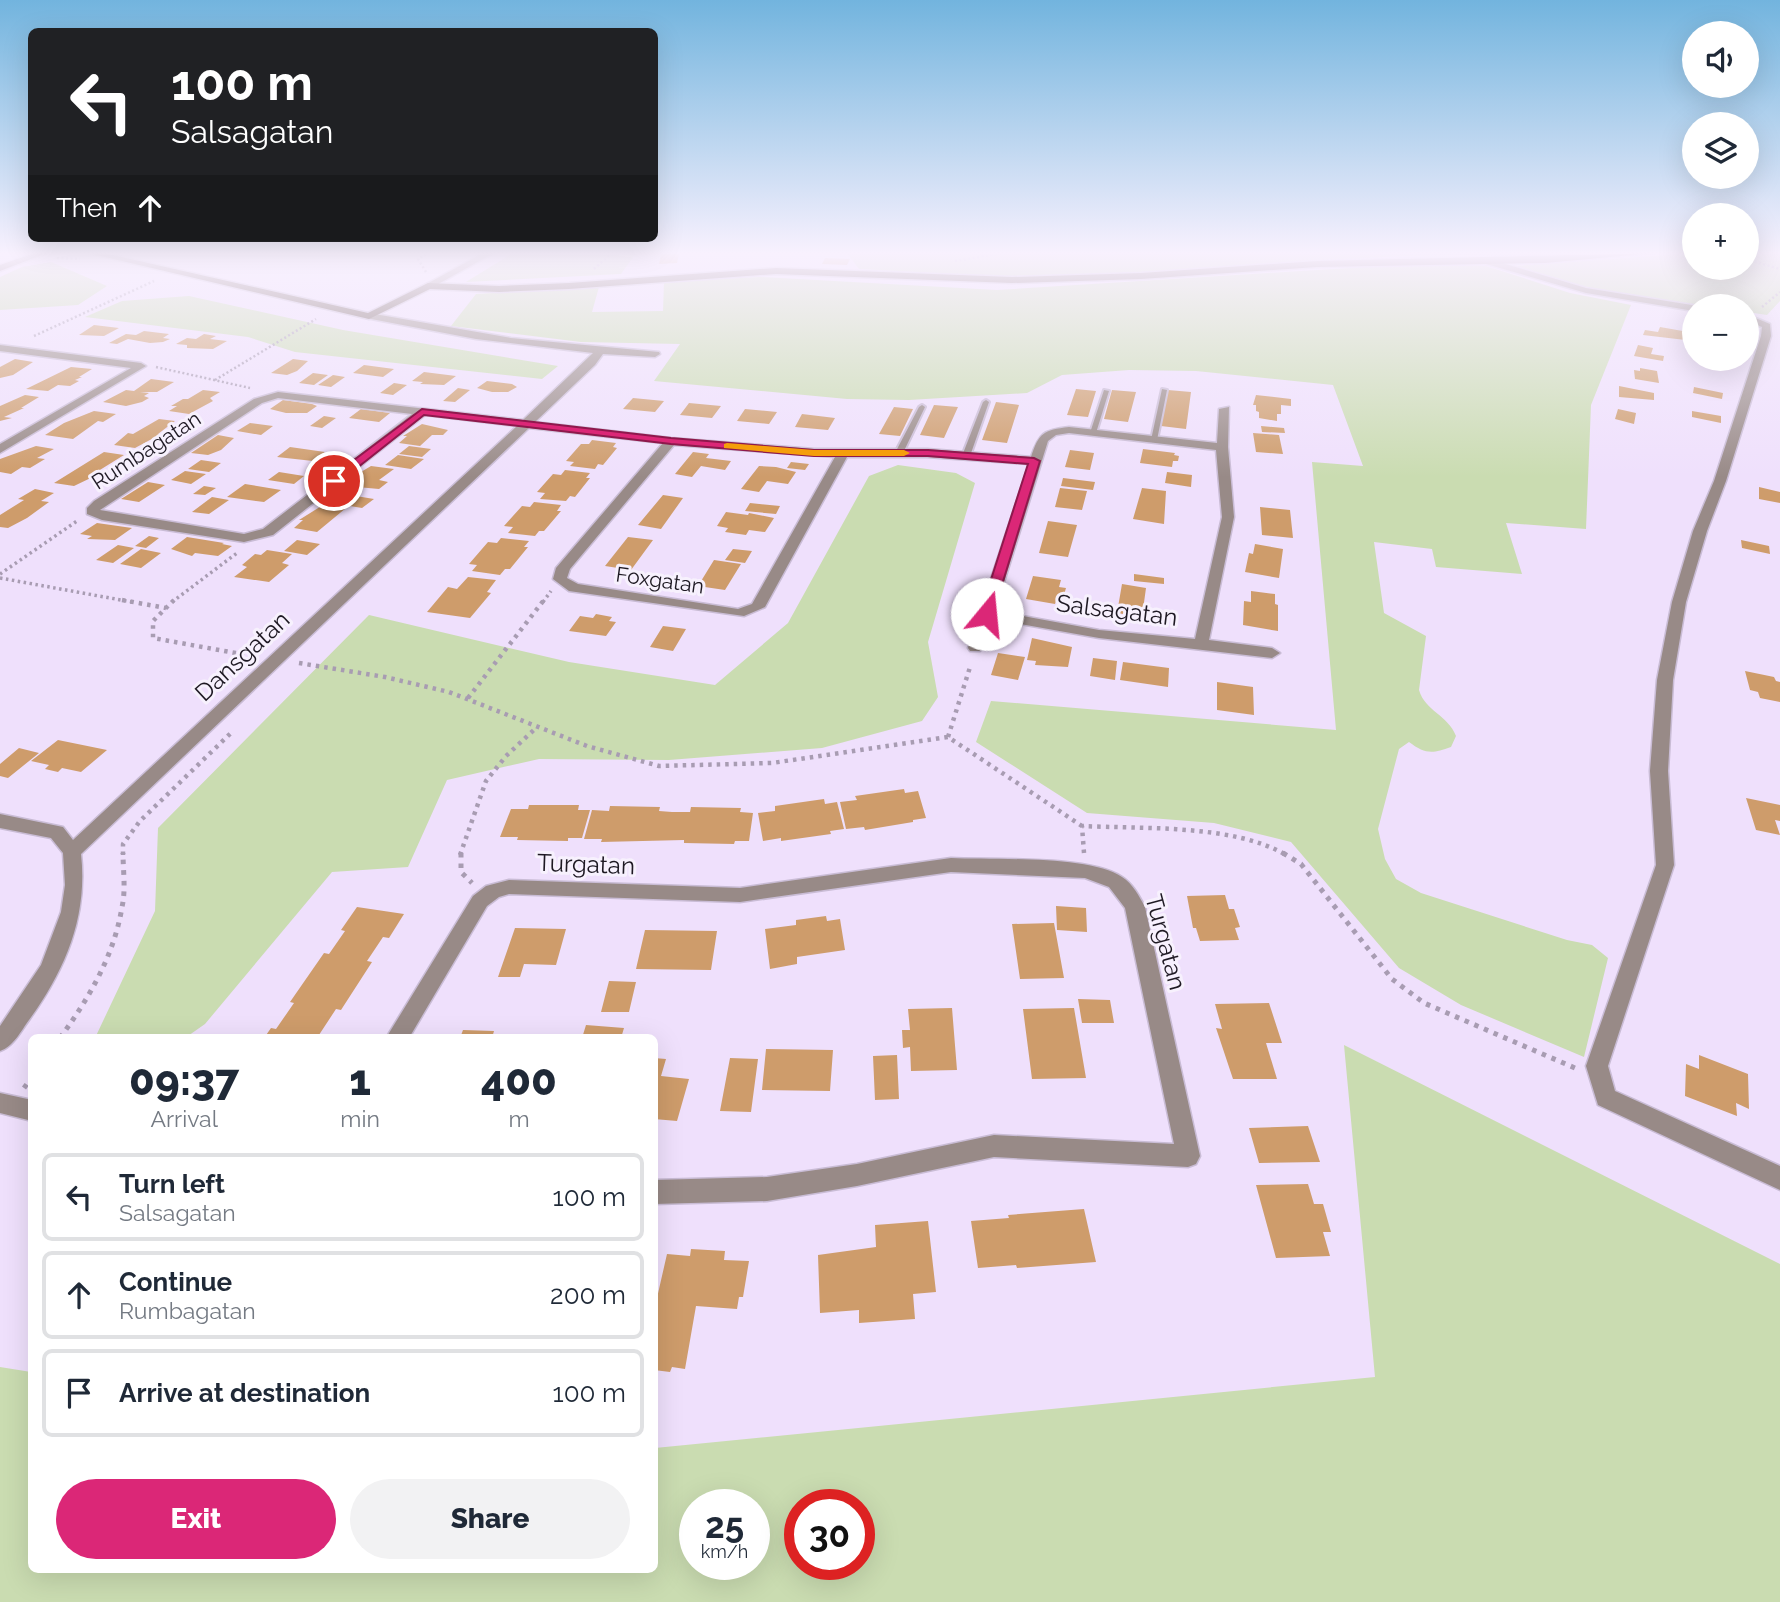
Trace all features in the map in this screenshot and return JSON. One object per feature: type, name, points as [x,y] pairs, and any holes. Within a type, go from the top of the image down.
[{"type":"street","points":[[429,328],[487,339],[599,352],[654,354]]},
{"type":"street","points":[[1759,358],[1767,328]]},
{"type":"street","points":[[0,348],[140,365]]},
{"type":"street","points":[[0,356],[14,349]]},
{"type":"street","name":"Dansgatan","points":[[72,852],[599,352]]},
{"type":"street","points":[[0,449],[140,365]]},
{"type":"street","points":[[1755,371],[1720,481],[1696,543],[1679,602],[1665,680],[1659,771],[1665,865],[1597,1066],[1606,1098],[1780,1178]]},
{"type":"street","points":[[266,397],[278,395],[671,441],[814,453],[899,453],[1034,461]]},
{"type":"street","name":"Rumbagatan","points":[[256,537],[244,538],[128,520],[92,511],[98,504],[266,397]]},
{"type":"street","name":"Salsagatan","points":[[1201,644],[1228,517],[1223,447],[1225,410]]},
{"type":"street","points":[[256,537],[268,532],[422,412]]},
{"type":"street","points":[[975,648],[1043,439],[1053,432],[1069,430],[1223,447]]},
{"type":"street","points":[[560,579],[563,568],[671,441]]},
{"type":"street","name":"Foxgatan","points":[[560,579],[574,589],[740,613],[758,607],[844,453]]},
{"type":"street","name":"Salsagatan","points":[[987,614],[1099,634],[1272,653]]},
{"type":"street","points":[[0,821],[57,832],[72,852],[75,889],[66,936],[36,996],[0,1042]]},
{"type":"street","name":"Turgatan","points":[[493,891],[509,887],[740,895],[951,865],[1102,875],[1123,886],[1135,907],[1188,1156],[994,1146],[857,1175],[767,1189],[658,1192]]},
{"type":"street","points":[[399,1034],[480,901],[493,891]]},
{"type":"street","points":[[0,1103],[28,1110]]},
{"type":"lane","points":[[1154,440],[1164,390]]},
{"type":"lane","points":[[1093,433],[1106,391]]},
{"type":"lane","points":[[966,456],[986,402]]},
{"type":"lane","points":[[899,453],[922,407]]},
{"type":"path","points":[[14,349],[18,344],[50,328]]},
{"type":"path","points":[[140,365],[264,391],[266,397]]},
{"type":"path","points":[[0,576],[92,511]]},
{"type":"path","points":[[256,537],[167,608],[153,622],[153,638],[420,685],[468,698],[537,727],[624,758],[662,766],[748,766],[807,761],[948,737],[1082,826],[1190,832],[1239,837],[1269,845],[1301,864],[1392,979],[1424,1003],[1600,1078]]},
{"type":"path","points":[[0,576],[167,608]]},
{"type":"path","points":[[468,698],[560,579]]},
{"type":"path","points":[[948,737],[975,648]]},
{"type":"path","points":[[292,673],[311,654]]},
{"type":"path","points":[[493,891],[467,881],[461,872],[460,855],[486,781],[506,756],[537,727]]},
{"type":"path","points":[[63,1034],[110,956],[123,905],[123,844],[140,821],[235,729]]},
{"type":"path","points":[[1082,826],[1085,872]]},
{"type":"green space","points":[[173,328],[333,328],[558,366],[542,379],[295,352],[248,337]]},
{"type":"green space","points":[[465,328],[1622,328],[1591,405],[1586,529],[1506,523],[1522,574],[1436,567],[1432,549],[1374,542],[1384,613],[1426,636],[1419,690],[1426,703],[1448,723],[1456,736],[1451,747],[1439,751],[1424,751],[1409,742],[1399,749],[1378,829],[1385,859],[1396,879],[1421,893],[1567,940],[1592,945],[1608,958],[1584,1057],[1461,1005],[1399,968],[1291,842],[1214,823],[1087,813],[976,742],[991,701],[1336,730],[1312,462],[1363,466],[1333,385],[1196,371],[1129,370],[1062,375],[1027,393],[909,400],[847,399],[654,381],[680,344],[581,342]]},
{"type":"green space","points":[[898,465],[956,473],[975,483],[928,642],[938,697],[922,721],[822,748],[669,760],[539,759],[447,780],[408,867],[332,872],[205,1024],[191,1034],[97,1034],[155,911],[158,828],[369,615],[569,662],[715,685],[788,623],[869,476]]},
{"type":"green space","points":[[1344,1045],[1780,1264],[1780,1602],[0,1602],[0,1367],[28,1372],[28,1573],[658,1573],[658,1448],[1375,1377]]},
{"type":"building","points":[[90,328],[119,328],[104,336],[79,335]]},
{"type":"building","points":[[1660,328],[1664,328],[1682,331],[1682,340],[1643,335],[1645,330],[1658,332]]},
{"type":"building","points":[[144,331],[169,334],[163,338],[170,339],[150,343],[128,339],[117,344],[109,343],[126,334],[136,335]]},
{"type":"building","points":[[204,334],[216,336],[210,339],[227,341],[213,349],[187,348],[187,345],[176,344],[187,338],[196,339]]},
{"type":"building","points":[[1638,345],[1653,348],[1651,354],[1664,356],[1663,361],[1634,356]]},
{"type":"building","points":[[15,359],[33,362],[13,375],[0,378],[0,367]]},
{"type":"building","points":[[293,359],[308,361],[297,371],[287,375],[271,373]]},
{"type":"building","points":[[364,365],[394,369],[383,377],[353,373]]},
{"type":"building","points":[[71,367],[92,369],[70,386],[58,385],[48,391],[26,389]]},
{"type":"building","points":[[1640,368],[1657,371],[1659,383],[1635,379],[1634,370],[1640,371]]},
{"type":"building","points":[[424,372],[456,376],[444,385],[412,381]]},
{"type":"building","points":[[313,373],[328,375],[314,385],[299,383]]},
{"type":"building","points":[[333,375],[345,377],[331,387],[318,385]]},
{"type":"building","points":[[151,379],[174,382],[157,392],[140,392],[149,393],[144,396],[149,398],[142,402],[126,406],[103,402],[126,390],[134,391]]},
{"type":"building","points":[[487,381],[517,387],[508,392],[477,388]]},
{"type":"building","points":[[394,383],[407,385],[393,395],[380,393]]},
{"type":"building","points":[[1619,386],[1654,393],[1654,400],[1619,397]]},
{"type":"building","points":[[1694,387],[1723,393],[1722,399],[1693,393]]},
{"type":"building","points":[[458,388],[470,390],[455,402],[443,401]]},
{"type":"building","points":[[1076,389],[1096,391],[1088,417],[1067,415]]},
{"type":"building","points":[[203,390],[220,392],[210,398],[213,401],[189,414],[169,411],[177,406],[171,406]]},
{"type":"building","points":[[1112,390],[1136,392],[1128,422],[1104,419]]},
{"type":"building","points":[[1168,390],[1191,392],[1186,429],[1161,426]]},
{"type":"building","points":[[25,395],[39,397],[21,408],[24,408],[4,417],[12,418],[0,421],[0,406]]},
{"type":"building","points":[[1256,395],[1291,399],[1291,406],[1281,405],[1281,414],[1277,414],[1277,421],[1259,418],[1256,405],[1253,405]]},
{"type":"building","points":[[633,398],[664,401],[655,412],[623,409]]},
{"type":"building","points":[[283,400],[317,406],[307,413],[286,413],[270,409]]},
{"type":"building","points":[[996,402],[1019,405],[1007,443],[982,440]]},
{"type":"building","points":[[689,403],[721,406],[712,418],[680,415]]},
{"type":"building","points":[[934,405],[958,407],[944,438],[920,435]]},
{"type":"building","points":[[894,407],[913,409],[900,436],[879,434]]},
{"type":"building","points":[[361,409],[390,413],[379,422],[349,418]]},
{"type":"building","points":[[745,409],[777,412],[769,424],[737,421]]},
{"type":"building","points":[[1618,409],[1636,413],[1634,424],[1615,419]]},
{"type":"building","points":[[94,411],[116,414],[103,422],[98,421],[73,439],[45,435],[64,423]]},
{"type":"building","points":[[1692,411],[1721,416],[1721,423],[1692,417]]},
{"type":"building","points":[[802,414],[835,418],[828,430],[795,427]]},
{"type":"building","points":[[324,416],[336,418],[322,428],[310,426]]},
{"type":"building","points":[[159,419],[175,421],[158,434],[161,434],[135,448],[114,445],[128,433],[133,434]]},
{"type":"building","points":[[250,423],[273,426],[261,435],[237,431]]},
{"type":"building","points":[[422,424],[448,430],[443,435],[432,435],[420,446],[399,443],[407,436],[403,436]]},
{"type":"building","points":[[1261,426],[1284,428],[1285,433],[1262,432]]},
{"type":"building","points":[[1253,433],[1279,435],[1283,454],[1256,452]]},
{"type":"building","points":[[218,435],[234,438],[221,450],[208,455],[191,453]]},
{"type":"building","points":[[592,440],[616,443],[613,447],[617,448],[603,465],[598,464],[595,469],[570,466],[574,462],[566,461],[581,444],[589,444]]},
{"type":"building","points":[[36,446],[54,449],[37,458],[45,459],[30,468],[22,467],[11,474],[0,472],[0,459]]},
{"type":"building","points":[[409,446],[431,449],[422,457],[399,454]]},
{"type":"building","points":[[290,447],[325,452],[313,461],[277,457]]},
{"type":"building","points":[[1143,449],[1175,453],[1174,455],[1179,456],[1178,461],[1173,461],[1172,467],[1140,463]]},
{"type":"building","points":[[1070,450],[1094,453],[1090,470],[1065,467]]},
{"type":"building","points":[[104,452],[124,455],[95,473],[99,474],[74,486],[54,483]]},
{"type":"building","points":[[693,452],[709,454],[706,458],[731,461],[725,470],[701,466],[692,477],[675,474]]},
{"type":"building","points":[[398,455],[424,459],[411,469],[385,465]]},
{"type":"building","points":[[201,460],[221,463],[209,472],[188,469]]},
{"type":"building","points":[[791,462],[809,464],[805,470],[787,468]]},
{"type":"building","points":[[371,466],[394,469],[379,480],[388,482],[379,489],[346,486],[355,479],[351,478]]},
{"type":"building","points":[[759,466],[796,472],[788,484],[767,481],[759,492],[741,489]]},
{"type":"building","points":[[565,470],[590,473],[586,478],[590,478],[575,497],[570,496],[566,501],[540,499],[545,493],[537,492],[553,474],[561,475]]},
{"type":"building","points":[[185,471],[206,474],[191,484],[171,480]]},
{"type":"building","points":[[279,472],[304,476],[294,484],[268,480]]},
{"type":"building","points":[[1167,472],[1192,475],[1191,487],[1165,483]]},
{"type":"building","points":[[1063,478],[1095,482],[1093,490],[1061,486]]},
{"type":"building","points":[[148,482],[165,485],[139,502],[121,499]]},
{"type":"building","points":[[245,484],[281,490],[264,502],[227,497]]},
{"type":"building","points":[[204,486],[216,488],[205,495],[193,494]]},
{"type":"building","points":[[1759,487],[1780,492],[1780,503],[1759,499]]},
{"type":"building","points":[[1060,488],[1087,491],[1082,510],[1055,507]]},
{"type":"building","points":[[1142,488],[1166,491],[1164,524],[1133,519]]},
{"type":"building","points":[[35,489],[54,493],[41,501],[49,502],[27,518],[8,528],[0,527],[0,515],[24,500],[18,499]]},
{"type":"building","points":[[350,495],[374,499],[362,508],[338,504]]},
{"type":"building","points":[[663,495],[683,498],[661,529],[638,525]]},
{"type":"building","points":[[212,497],[229,500],[209,514],[192,512]]},
{"type":"building","points":[[534,502],[561,505],[557,511],[561,511],[544,531],[539,531],[535,536],[508,533],[513,527],[504,526],[522,506],[530,507]]},
{"type":"building","points":[[750,503],[780,506],[776,514],[745,511]]},
{"type":"building","points":[[323,505],[346,508],[317,532],[294,528],[303,520],[299,520]]},
{"type":"building","points":[[1260,507],[1290,510],[1293,538],[1262,535]]},
{"type":"building","points":[[726,512],[774,518],[765,532],[749,530],[746,535],[725,532],[728,528],[717,526]]},
{"type":"building","points":[[1048,521],[1077,525],[1068,557],[1039,553]]},
{"type":"building","points":[[97,523],[132,528],[115,540],[87,539],[92,536],[80,534]]},
{"type":"building","points":[[149,536],[159,538],[146,548],[135,546]]},
{"type":"building","points":[[187,537],[232,546],[218,556],[195,553],[192,556],[171,549]]},
{"type":"building","points":[[628,537],[653,540],[631,570],[605,566]]},
{"type":"building","points":[[501,538],[529,541],[524,547],[528,547],[510,569],[505,569],[500,575],[472,571],[477,565],[469,564],[488,542],[497,543]]},
{"type":"building","points":[[297,540],[320,544],[307,555],[284,551]]},
{"type":"building","points":[[1741,540],[1769,546],[1770,554],[1742,548]]},
{"type":"building","points":[[1255,544],[1283,549],[1279,578],[1245,572],[1249,553],[1253,554]]},
{"type":"building","points":[[118,545],[134,548],[113,563],[96,560]]},
{"type":"building","points":[[141,549],[161,553],[141,568],[120,564]]},
{"type":"building","points":[[733,549],[752,551],[745,563],[725,560]]},
{"type":"building","points":[[267,550],[292,554],[282,563],[289,565],[269,582],[234,577],[247,567],[242,565],[255,554],[261,555]]},
{"type":"building","points":[[714,560],[741,564],[725,590],[698,586]]},
{"type":"building","points":[[1134,574],[1164,578],[1164,584],[1134,581]]},
{"type":"building","points":[[1033,576],[1061,580],[1059,587],[1066,588],[1063,598],[1057,597],[1055,604],[1026,599]]},
{"type":"building","points":[[468,577],[496,580],[487,592],[491,593],[470,618],[427,612],[448,587],[457,589]]},
{"type":"building","points":[[1122,584],[1146,588],[1142,617],[1117,613]]},
{"type":"building","points":[[1251,591],[1275,594],[1275,604],[1278,605],[1278,631],[1243,625],[1244,601],[1251,602]]},
{"type":"building","points":[[596,614],[612,617],[609,621],[616,622],[606,636],[569,631],[580,616],[593,618]]},
{"type":"building","points":[[663,626],[686,629],[673,651],[650,647]]},
{"type":"building","points":[[1032,638],[1072,647],[1068,667],[1035,665],[1036,661],[1027,660]]},
{"type":"building","points":[[998,653],[1025,657],[1018,680],[991,675]]},
{"type":"building","points":[[1093,658],[1117,661],[1115,680],[1090,676]]},
{"type":"building","points":[[1123,662],[1169,668],[1168,687],[1120,680]]},
{"type":"building","points":[[1745,671],[1774,677],[1780,682],[1780,702],[1760,698],[1758,692],[1750,690]]},
{"type":"building","points":[[1217,682],[1253,687],[1254,715],[1217,710]]},
{"type":"building","points":[[58,740],[107,750],[81,772],[62,768],[58,772],[45,769],[49,765],[31,761]]},
{"type":"building","points":[[19,748],[39,753],[8,778],[0,776],[0,764]]},
{"type":"building","points":[[904,789],[905,793],[918,791],[926,818],[865,830],[864,827],[846,829],[840,802],[857,800],[855,796]]},
{"type":"building","points":[[1746,798],[1780,805],[1780,821],[1775,820],[1780,835],[1756,830]]},
{"type":"building","points":[[824,799],[825,804],[837,802],[844,829],[830,831],[831,834],[763,841],[758,813],[775,811],[775,806]]},
{"type":"building","points":[[529,805],[579,805],[578,810],[590,810],[582,838],[568,838],[568,841],[500,837],[511,809],[528,809]]},
{"type":"building","points":[[610,806],[660,807],[659,811],[672,812],[690,812],[691,807],[741,808],[740,812],[753,813],[749,841],[735,841],[734,844],[684,843],[684,840],[601,842],[602,839],[584,839],[592,810],[609,811]]},
{"type":"building","points":[[1225,895],[1229,909],[1234,909],[1240,927],[1235,928],[1239,940],[1200,941],[1196,928],[1193,928],[1187,896]]},
{"type":"building","points":[[1056,906],[1086,908],[1087,932],[1057,930]]},
{"type":"building","points":[[357,907],[404,914],[389,938],[383,937],[367,961],[372,962],[341,1010],[336,1009],[320,1034],[267,1034],[271,1028],[276,1029],[294,1003],[290,1002],[324,953],[329,954],[345,931],[341,930]]},
{"type":"building","points":[[826,916],[827,921],[840,919],[845,950],[797,957],[797,964],[770,969],[765,929],[796,925],[796,920]]},
{"type":"building","points":[[1054,923],[1064,978],[1020,979],[1012,924]]},
{"type":"building","points":[[515,928],[566,929],[556,965],[524,964],[520,977],[498,977]]},
{"type":"building","points":[[645,930],[717,931],[711,970],[636,969]]},
{"type":"building","points":[[609,981],[636,982],[629,1012],[601,1012]]},
{"type":"building","points":[[1078,999],[1110,1000],[1114,1023],[1082,1023]]},
{"type":"building","points":[[1269,1003],[1282,1043],[1266,1043],[1277,1079],[1233,1079],[1216,1028],[1222,1029],[1215,1004]]},
{"type":"building","points":[[952,1008],[957,1070],[911,1071],[910,1047],[903,1048],[902,1030],[910,1030],[908,1009]]},
{"type":"building","points":[[1074,1008],[1086,1078],[1032,1079],[1023,1009]]},
{"type":"building","points":[[586,1025],[624,1028],[622,1034],[583,1034]]},
{"type":"building","points":[[463,1030],[494,1031],[493,1034],[462,1034]]},
{"type":"building","points":[[766,1049],[833,1050],[830,1091],[762,1090]]},
{"type":"building","points":[[897,1055],[899,1099],[875,1100],[873,1056]]},
{"type":"building","points":[[1699,1055],[1748,1074],[1749,1109],[1736,1103],[1737,1116],[1685,1096],[1686,1064],[1699,1069]]},
{"type":"building","points":[[658,1058],[666,1059],[661,1076],[689,1079],[677,1121],[658,1119]]},
{"type":"building","points":[[730,1058],[758,1059],[751,1112],[720,1111]]},
{"type":"building","points":[[1308,1126],[1320,1162],[1259,1163],[1249,1128]]},
{"type":"building","points":[[1308,1184],[1314,1204],[1323,1204],[1331,1232],[1323,1232],[1330,1256],[1276,1258],[1256,1185]]},
{"type":"building","points":[[1084,1209],[1096,1262],[978,1268],[971,1221]]},
{"type":"building","points":[[928,1221],[936,1292],[913,1294],[915,1319],[859,1323],[859,1310],[820,1313],[818,1255],[876,1247],[875,1225]]},
{"type":"building","points":[[691,1249],[725,1251],[724,1260],[749,1261],[743,1297],[739,1297],[737,1309],[696,1306],[685,1369],[672,1367],[670,1372],[658,1370],[658,1293],[667,1254],[690,1256]]},
{"type":"slow traffic","points":[[727,446],[814,453],[904,453]]},
{"type":"route","points":[[334,481],[422,412],[671,441],[814,453],[928,453],[1034,461],[987,614]]}]
